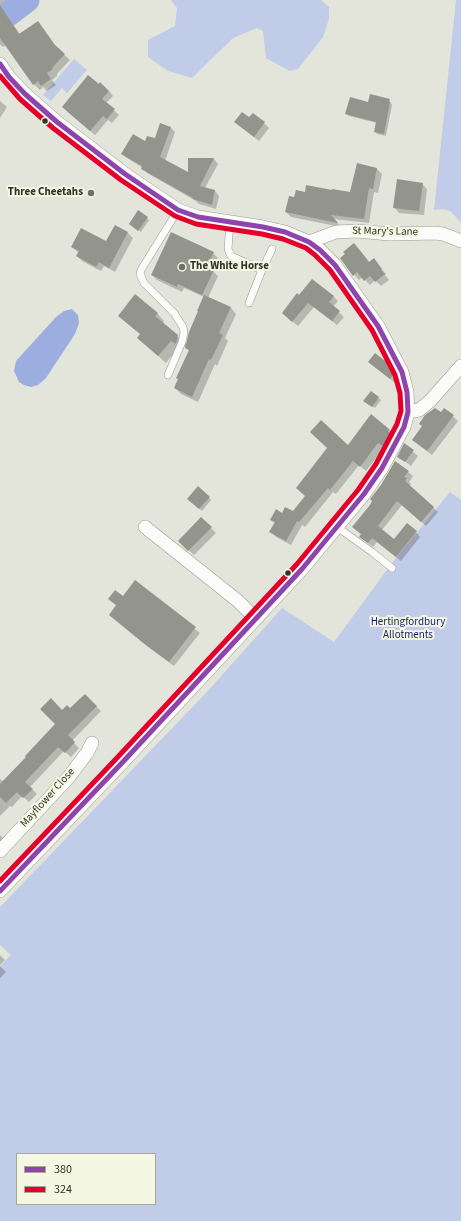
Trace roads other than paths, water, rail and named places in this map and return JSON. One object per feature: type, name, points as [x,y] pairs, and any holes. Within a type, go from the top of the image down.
[{"type":"street","points":[[0,64],[9,77],[25,94],[57,122],[119,170],[178,210],[198,217],[285,232],[309,242],[320,250],[335,265],[378,326],[402,372],[407,392],[408,412],[404,427],[382,468],[364,494],[302,569],[0,891]]},
{"type":"street","name":"St Mary's Lane","points":[[309,242],[336,232],[358,231],[389,234],[439,233],[461,241]]},
{"type":"street","points":[[408,412],[419,410],[430,401],[461,366]]},
{"type":"street","points":[[145,527],[238,601],[256,619]]},
{"type":"street","name":"Mayflower Close","points":[[0,851],[68,778],[87,753],[92,742]]},
{"type":"lane","points":[[168,375],[182,342],[184,333],[183,327],[174,313],[144,283],[140,274],[178,210]]},
{"type":"lane","points":[[230,222],[228,249],[231,256],[262,270]]},
{"type":"lane","points":[[249,303],[272,249]]},
{"type":"lane","points":[[337,527],[392,568]]},
{"type":"water","points":[[72,309],[78,315],[79,323],[75,334],[46,378],[38,385],[31,387],[19,382],[14,371],[16,361],[56,317],[64,311]]},
{"type":"waterway","points":[[3,18],[27,0]]},
{"type":"place","name":"Three Cheetahs","points":[[91,193]]},
{"type":"place","name":"The White Horse","points":[[182,267]]},
{"type":"park label","name":"Hertingfordbury Allotments","points":[[408,629]]}]
